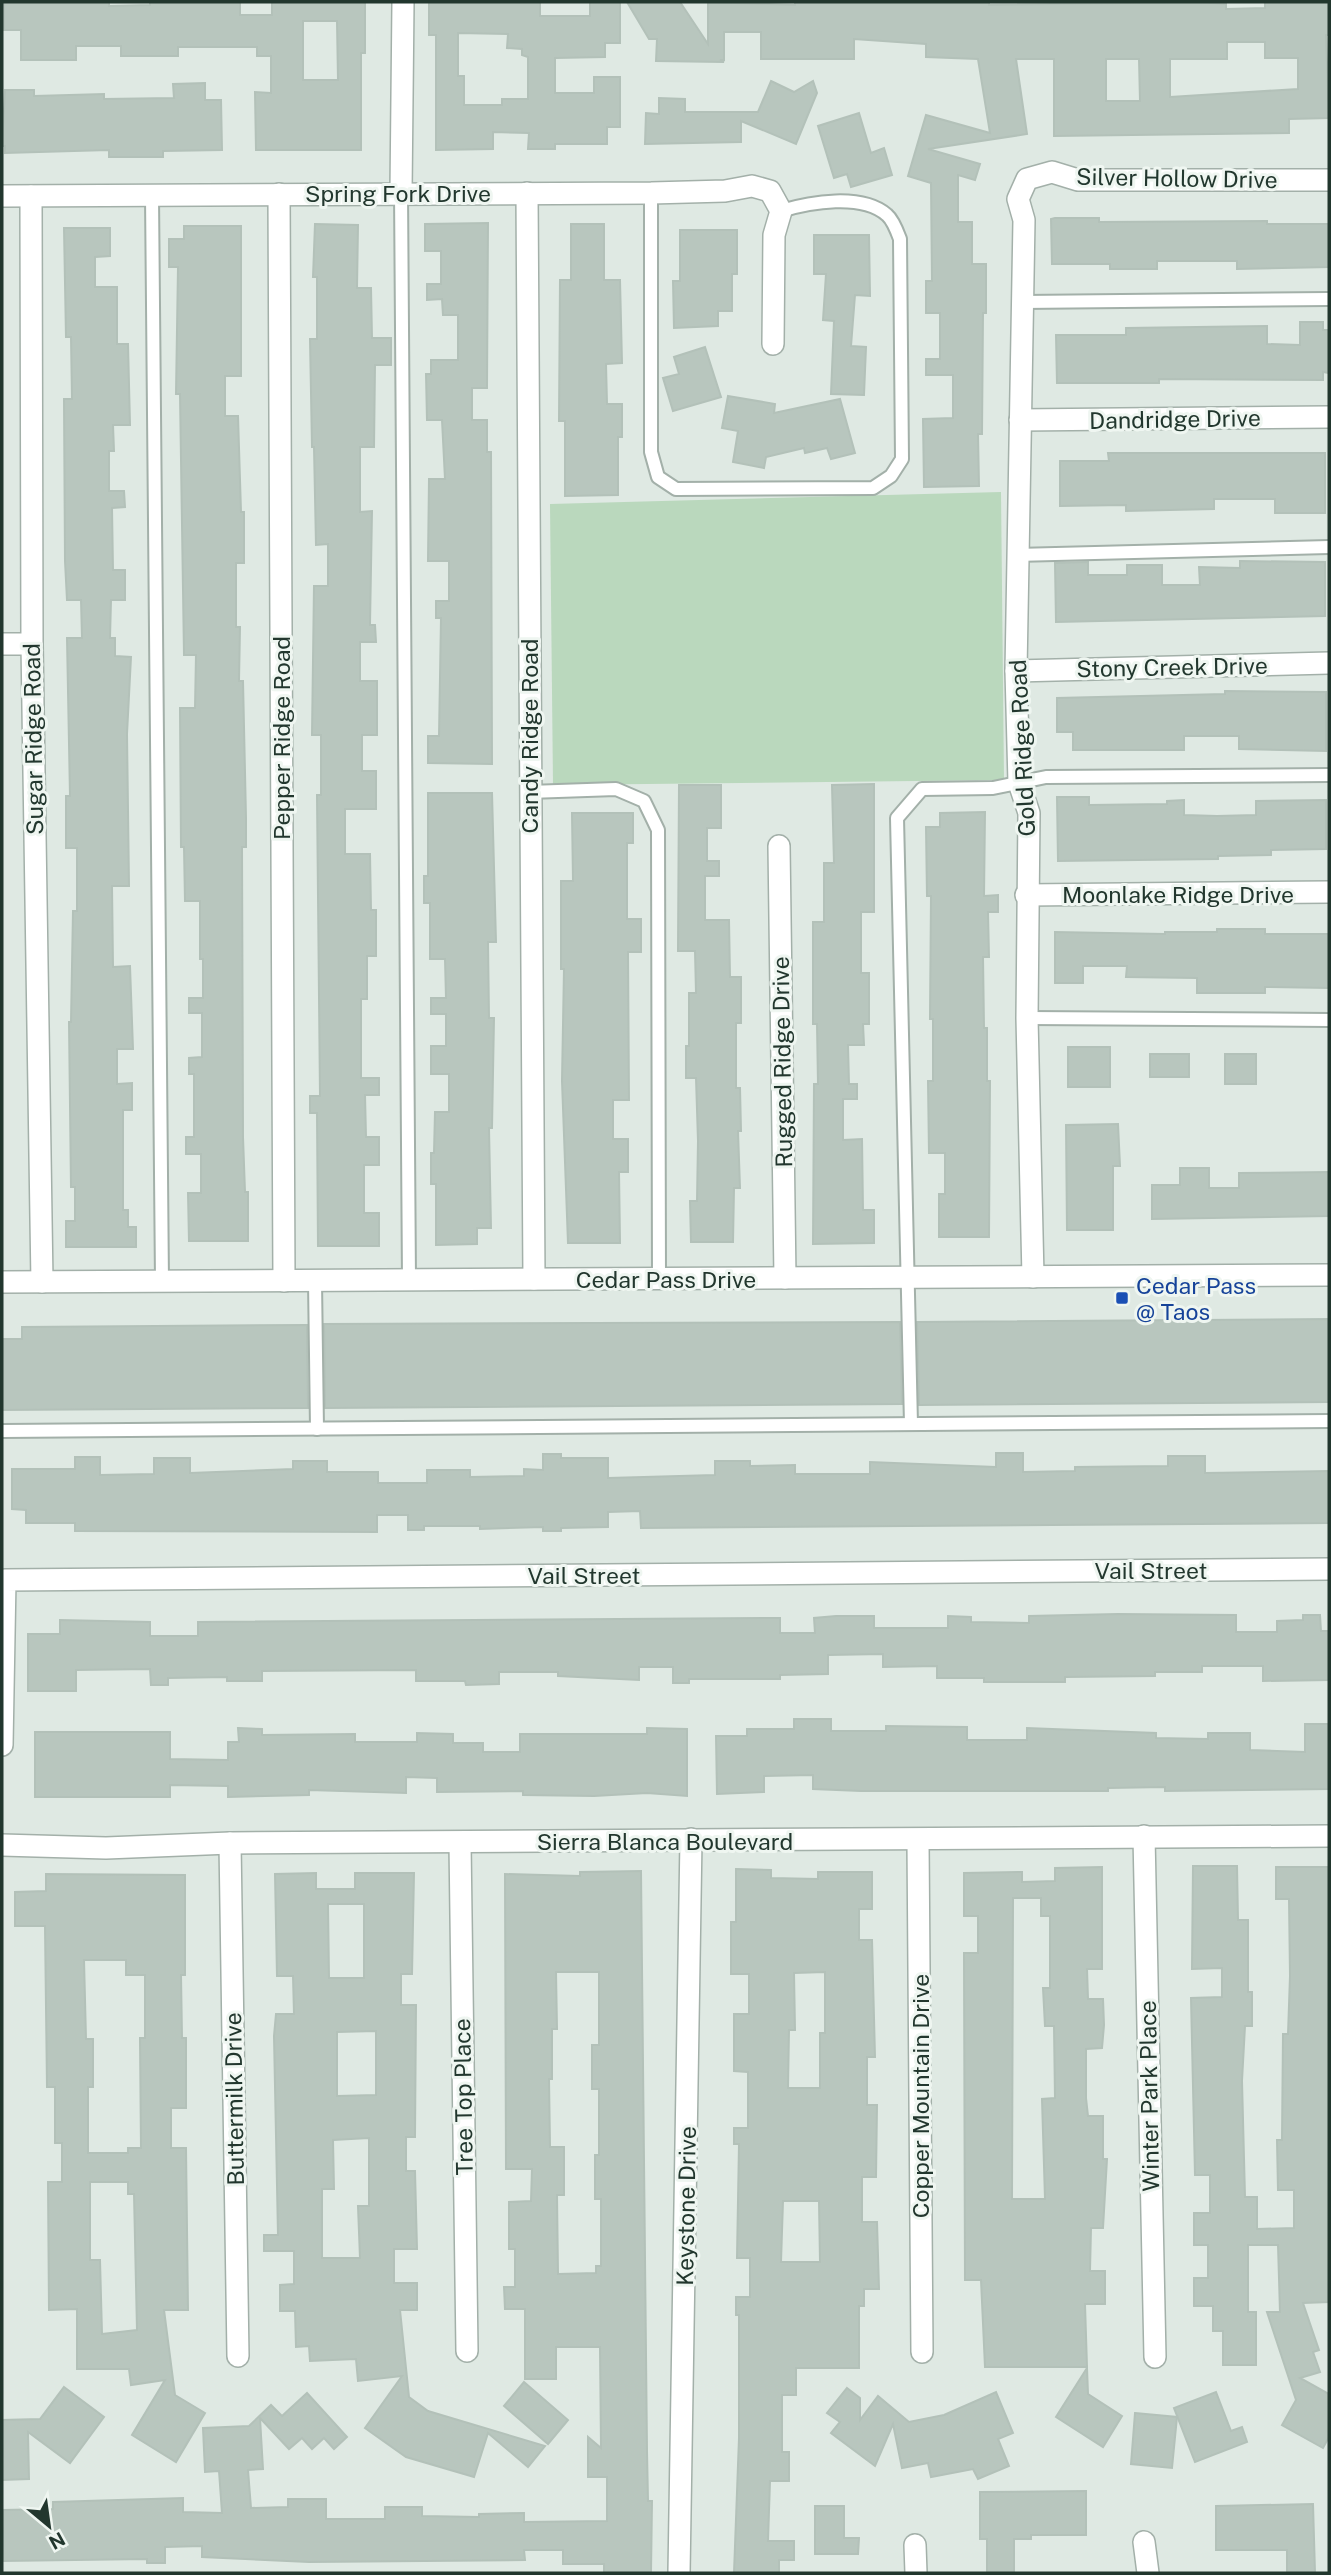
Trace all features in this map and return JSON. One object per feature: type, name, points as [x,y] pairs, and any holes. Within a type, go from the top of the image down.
[{"type":"street","points":[[401,192],[403,2]]},
{"type":"street","name":"Silver Hollow Drive","points":[[1027,179],[1052,172],[1078,180],[1329,180]]},
{"type":"street","name":"Gold Ridge Road","points":[[1027,179],[1018,199],[1024,220],[1016,670],[1019,783],[1029,813],[1026,895],[1027,1018],[1033,1277]]},
{"type":"street","name":"Spring Fork Drive","points":[[2,196],[401,192],[651,193],[725,191],[752,186],[769,191],[781,211]]},
{"type":"street","name":"Candy Ridge Road","points":[[527,193],[534,1279]]},
{"type":"street","name":"Pepper Ridge Road","points":[[279,194],[284,1281]]},
{"type":"street","name":"Sugar Ridge Road","points":[[31,196],[32,644],[41,1282]]},
{"type":"street","points":[[773,344],[774,235],[781,211]]},
{"type":"street","name":"Dandridge Drive","points":[[1020,420],[1329,417]]},
{"type":"street","points":[[2,644],[32,644]]},
{"type":"street","name":"Stony Creek Drive","points":[[1016,670],[1329,663]]},
{"type":"street","name":"Rugged Ridge Drive","points":[[779,846],[785,1278]]},
{"type":"street","name":"Moonlake Ridge Drive","points":[[1026,895],[1329,892]]},
{"type":"street","name":"Cedar Pass Drive","points":[[2,1282],[1329,1275]]},
{"type":"street","name":"Vail Street","points":[[2,1745],[5,1580],[1329,1569]]},
{"type":"street","name":"Sierra Blanca Boulevard","points":[[2,1845],[106,1848],[230,1843],[691,1839],[918,1841],[1144,1836],[1329,1836]]},
{"type":"street","name":"Winter Park Place","points":[[1144,1836],[1154,2357]]},
{"type":"street","name":"Keystone Drive","points":[[680,2573],[691,1839]]},
{"type":"street","name":"Copper Mountain Drive","points":[[918,1841],[922,2352]]},
{"type":"street","name":"Buttermilk Drive","points":[[230,1843],[238,2356]]},
{"type":"street","name":"Tree Top Place","points":[[460,1843],[467,2351]]},
{"type":"street","points":[[1144,2542],[1148,2573]]},
{"type":"street","points":[[915,2545],[916,2573]]},
{"type":"lane","points":[[401,192],[409,1280]]},
{"type":"lane","points":[[651,193],[651,452],[658,477],[676,489],[873,488],[891,476],[902,459],[900,239],[889,216],[869,203],[802,205],[781,211]]},
{"type":"lane","points":[[152,196],[162,1282]]},
{"type":"lane","points":[[1022,302],[1329,299]]},
{"type":"lane","points":[[1016,555],[1329,547]]},
{"type":"lane","points":[[911,1424],[897,818],[922,789],[993,789],[1046,777],[1329,775]]},
{"type":"lane","points":[[529,792],[616,789],[644,801],[658,830],[659,1279]]},
{"type":"lane","points":[[1027,1018],[1329,1020]]},
{"type":"lane","points":[[314,1281],[317,1429]]},
{"type":"lane","points":[[2,1431],[1329,1421]]},
{"type":"green space","points":[[1001,492],[1004,780],[553,785],[550,504]]},
{"type":"building","points":[[4,2],[109,2],[109,6],[150,5],[150,2],[240,2],[240,15],[272,15],[272,2],[365,2],[365,53],[361,53],[361,150],[256,150],[255,92],[271,93],[271,56],[257,56],[257,47],[178,47],[178,56],[121,56],[121,46],[76,46],[76,60],[21,60],[21,30],[4,30]],"holes":[[[303,21],[337,21],[338,80],[303,80]]]},
{"type":"building","points":[[429,2],[540,2],[540,16],[590,16],[590,2],[620,2],[620,43],[605,43],[605,57],[555,58],[555,93],[594,93],[594,77],[620,77],[620,127],[607,127],[607,144],[555,144],[555,149],[528,149],[529,133],[493,132],[493,149],[436,150],[436,35],[429,35]],"holes":[[[458,33],[508,34],[507,48],[522,49],[522,55],[528,57],[528,99],[502,99],[502,105],[464,105],[464,76],[458,76]]]},
{"type":"building","points":[[627,2],[680,2],[708,44],[708,2],[795,5],[795,2],[989,2],[989,5],[1195,2],[1226,4],[1226,9],[1265,8],[1265,2],[1329,2],[1329,35],[1326,35],[1329,118],[1289,119],[1289,133],[1054,136],[1054,59],[1016,59],[1027,134],[928,149],[980,164],[975,180],[958,175],[958,222],[972,222],[972,264],[986,264],[986,313],[983,313],[982,434],[978,434],[979,486],[924,487],[923,419],[953,418],[953,375],[926,375],[926,359],[940,359],[940,313],[926,313],[926,281],[932,281],[931,183],[908,176],[926,115],[990,133],[978,59],[926,57],[926,44],[854,39],[854,59],[761,59],[761,32],[724,32],[724,60],[720,60],[724,62],[656,61],[657,39],[649,39]],"holes":[[[1227,42],[1265,42],[1265,58],[1298,58],[1298,89],[1170,97],[1170,59],[1227,59]],[[1106,59],[1139,59],[1140,101],[1106,101]]]},
{"type":"building","points":[[771,81],[794,92],[813,81],[817,93],[796,144],[741,121],[741,142],[645,144],[646,113],[659,114],[659,98],[685,99],[685,112],[758,112]]},
{"type":"building","points":[[205,83],[205,100],[221,100],[222,150],[163,151],[163,157],[109,157],[109,150],[5,153],[5,146],[2,146],[5,90],[34,90],[34,96],[104,94],[104,99],[174,98],[173,84]]},
{"type":"building","points":[[859,113],[871,153],[884,148],[892,175],[851,187],[847,174],[834,178],[818,126]]},
{"type":"building","points":[[1099,218],[1099,222],[1267,221],[1267,224],[1329,224],[1329,267],[1237,269],[1237,261],[1157,261],[1157,269],[1110,269],[1110,264],[1052,264],[1051,219]]},
{"type":"building","points":[[488,223],[487,388],[472,388],[472,420],[487,420],[487,452],[491,452],[492,764],[428,763],[428,736],[439,736],[441,618],[436,618],[436,601],[449,601],[449,561],[428,561],[429,479],[445,479],[442,420],[427,420],[426,374],[431,374],[431,360],[458,360],[458,315],[443,315],[442,299],[427,300],[427,284],[441,284],[441,251],[425,251],[425,224]]},
{"type":"building","points":[[315,224],[358,225],[357,288],[371,288],[372,338],[391,338],[391,365],[375,365],[374,447],[360,447],[360,512],[372,511],[370,625],[375,625],[376,642],[360,642],[360,681],[377,681],[377,735],[362,735],[362,771],[376,771],[376,809],[345,809],[345,854],[370,854],[371,910],[376,910],[376,956],[367,956],[367,999],[361,999],[361,1078],[379,1078],[379,1095],[365,1095],[366,1137],[379,1137],[379,1165],[364,1165],[364,1213],[379,1213],[379,1246],[318,1246],[317,1113],[310,1113],[310,1096],[320,1096],[317,795],[321,795],[321,735],[312,735],[314,586],[328,586],[328,544],[316,545],[312,447],[310,339],[317,339],[317,277],[313,277]]},
{"type":"building","points":[[571,224],[604,224],[604,280],[620,280],[622,363],[606,364],[607,404],[622,404],[622,437],[618,437],[618,495],[565,496],[565,421],[559,421],[560,280],[571,280]]},
{"type":"building","points":[[184,226],[241,226],[241,376],[225,376],[225,416],[238,416],[241,512],[244,512],[244,563],[236,563],[236,627],[240,627],[239,681],[243,681],[246,818],[246,847],[242,847],[243,1137],[245,1192],[248,1192],[248,1241],[189,1241],[188,1193],[201,1193],[201,1154],[186,1154],[186,1137],[194,1137],[194,1074],[189,1074],[189,1058],[202,1057],[202,1013],[189,1013],[189,998],[203,998],[203,959],[200,959],[200,901],[185,901],[184,847],[181,847],[180,708],[195,708],[196,655],[184,655],[180,394],[176,394],[178,267],[169,267],[169,239],[184,239]]},
{"type":"building","points":[[64,228],[110,228],[110,256],[95,257],[95,287],[117,287],[117,344],[128,344],[130,425],[113,425],[114,451],[109,451],[109,491],[124,491],[125,507],[112,508],[113,570],[125,570],[125,600],[111,600],[110,638],[115,638],[115,656],[131,657],[127,734],[129,886],[112,886],[113,967],[130,966],[133,1049],[117,1049],[117,1084],[132,1083],[132,1110],[123,1110],[123,1210],[128,1210],[128,1227],[136,1227],[136,1247],[66,1247],[66,1221],[75,1221],[75,1187],[71,1187],[69,1022],[73,911],[77,911],[77,848],[66,848],[66,796],[70,796],[67,638],[82,638],[81,600],[67,600],[65,561],[64,399],[72,399],[71,337],[66,337]]},
{"type":"building","points":[[680,230],[737,230],[737,274],[732,274],[732,311],[718,311],[718,326],[674,328],[673,281],[680,281]]},
{"type":"building","points":[[814,235],[869,235],[870,296],[855,295],[851,346],[866,347],[864,395],[831,394],[834,321],[823,320],[826,274],[814,274]]},
{"type":"building","points":[[1300,322],[1323,322],[1323,330],[1329,330],[1329,373],[1323,372],[1323,380],[1159,379],[1159,383],[1057,383],[1056,335],[1126,335],[1126,328],[1267,326],[1267,344],[1300,345]]},
{"type":"building","points":[[705,347],[721,397],[673,411],[663,378],[679,374],[674,357]]},
{"type":"building","points":[[728,396],[775,404],[774,413],[840,399],[855,453],[831,459],[827,448],[805,453],[804,448],[766,457],[764,468],[733,462],[738,431],[722,428]]},
{"type":"building","points":[[1108,453],[1325,453],[1325,513],[1275,513],[1275,499],[1214,499],[1214,509],[1126,511],[1126,505],[1060,506],[1060,461],[1109,461]]},
{"type":"building","points":[[1240,561],[1325,562],[1325,616],[1056,622],[1055,563],[1088,562],[1088,575],[1127,575],[1127,565],[1162,565],[1162,585],[1200,585],[1199,567],[1240,568]]},
{"type":"building","points":[[1225,691],[1326,692],[1326,751],[1239,749],[1239,736],[1184,736],[1184,750],[1073,750],[1073,732],[1057,732],[1057,698],[1225,694]]},
{"type":"building","points":[[874,784],[874,912],[861,912],[861,973],[869,973],[869,1024],[863,1024],[864,1045],[848,1045],[849,1084],[857,1084],[857,1099],[843,1099],[843,1140],[862,1139],[863,1210],[874,1210],[874,1243],[813,1244],[814,1084],[818,1084],[817,1024],[813,1024],[813,922],[824,922],[824,863],[834,863],[832,785]]},
{"type":"building","points":[[679,785],[721,785],[721,828],[707,828],[707,861],[719,861],[719,876],[705,876],[705,920],[729,920],[730,977],[741,977],[741,1023],[736,1023],[736,1088],[740,1088],[740,1188],[734,1188],[733,1242],[691,1242],[690,1201],[697,1201],[698,1141],[696,1078],[686,1078],[686,1046],[689,1046],[689,993],[696,993],[695,951],[678,951]]},
{"type":"building","points":[[428,793],[492,793],[496,942],[488,942],[489,1018],[494,1018],[492,1128],[489,1128],[491,1228],[477,1228],[477,1244],[436,1245],[436,1184],[431,1184],[431,1153],[434,1153],[435,1112],[449,1112],[449,1074],[431,1074],[431,1046],[446,1046],[446,1014],[431,1014],[431,998],[446,998],[445,959],[430,959],[430,903],[424,903],[424,876],[428,876]]},
{"type":"building","points":[[1057,797],[1089,797],[1089,805],[1167,804],[1167,801],[1184,800],[1184,815],[1217,816],[1256,815],[1256,801],[1326,800],[1326,849],[1271,850],[1271,855],[1218,856],[1218,859],[1058,861]]},
{"type":"building","points":[[985,812],[984,896],[998,895],[998,912],[988,912],[989,957],[983,957],[984,1028],[987,1028],[987,1081],[990,1081],[989,1237],[939,1237],[939,1194],[945,1194],[945,1153],[929,1153],[928,1081],[933,1081],[933,1019],[930,1019],[931,896],[927,896],[926,827],[940,827],[940,813]]},
{"type":"building","points":[[572,813],[633,813],[633,843],[627,843],[627,919],[641,919],[641,952],[628,952],[629,1100],[613,1100],[613,1139],[628,1139],[628,1172],[619,1172],[620,1243],[568,1243],[562,1081],[564,969],[561,969],[561,881],[573,881]]},
{"type":"building","points":[[1217,929],[1265,929],[1265,934],[1329,934],[1329,988],[1265,987],[1265,993],[1197,993],[1197,978],[1126,977],[1127,966],[1083,966],[1083,983],[1055,983],[1055,932],[1165,934],[1217,932]]},
{"type":"building","points":[[1068,1047],[1110,1047],[1110,1087],[1068,1087]]},
{"type":"building","points":[[1150,1054],[1189,1054],[1189,1077],[1150,1077]]},
{"type":"building","points":[[1225,1054],[1256,1054],[1256,1084],[1225,1084]]},
{"type":"building","points":[[1118,1124],[1120,1166],[1113,1166],[1113,1230],[1067,1230],[1066,1125]]},
{"type":"building","points":[[1180,1168],[1209,1168],[1209,1188],[1239,1188],[1239,1173],[1329,1172],[1329,1216],[1152,1219],[1152,1185],[1180,1185]]},
{"type":"building","points":[[1329,1319],[1329,1402],[919,1405],[917,1322]]},
{"type":"building","points":[[900,1322],[902,1404],[325,1408],[324,1324]]},
{"type":"building","points":[[307,1325],[308,1408],[2,1410],[2,1339],[22,1339],[22,1327]]},
{"type":"building","points":[[996,1453],[1023,1453],[1023,1472],[1075,1471],[1075,1467],[1168,1466],[1168,1456],[1205,1456],[1205,1473],[1329,1471],[1329,1523],[641,1528],[640,1511],[608,1512],[608,1527],[561,1528],[561,1531],[543,1531],[543,1527],[480,1529],[480,1526],[424,1526],[424,1530],[408,1530],[408,1515],[377,1515],[377,1532],[75,1531],[75,1523],[26,1523],[26,1510],[12,1509],[12,1469],[75,1469],[75,1457],[100,1457],[100,1475],[154,1474],[154,1458],[190,1458],[190,1473],[293,1469],[293,1461],[327,1461],[327,1472],[378,1472],[378,1483],[427,1483],[427,1470],[470,1470],[470,1477],[524,1476],[524,1469],[543,1470],[543,1454],[561,1454],[561,1458],[608,1458],[608,1478],[715,1475],[715,1461],[750,1461],[750,1466],[795,1465],[795,1474],[870,1474],[870,1462],[996,1467]]},
{"type":"building","points":[[1236,1615],[1236,1632],[1277,1632],[1277,1621],[1303,1620],[1303,1615],[1320,1615],[1321,1631],[1329,1631],[1329,1680],[1263,1681],[1263,1666],[1202,1666],[1202,1672],[1155,1672],[1155,1676],[1065,1677],[1065,1682],[984,1682],[984,1678],[937,1678],[937,1666],[883,1667],[883,1654],[828,1655],[828,1674],[780,1675],[780,1679],[689,1679],[689,1683],[673,1683],[673,1667],[639,1667],[639,1680],[558,1676],[558,1672],[499,1672],[499,1684],[466,1685],[465,1681],[416,1681],[416,1670],[262,1671],[262,1681],[227,1681],[227,1677],[168,1678],[168,1685],[151,1685],[150,1669],[76,1670],[76,1691],[28,1691],[28,1634],[60,1634],[60,1620],[150,1622],[150,1636],[198,1636],[198,1622],[780,1618],[780,1633],[815,1633],[814,1618],[836,1616],[874,1616],[874,1628],[948,1628],[948,1616],[971,1617],[971,1622],[1029,1623],[1029,1616]]},
{"type":"building","points":[[794,1719],[831,1719],[831,1731],[886,1731],[886,1726],[967,1727],[967,1740],[1027,1740],[1027,1728],[1156,1733],[1156,1738],[1208,1739],[1208,1733],[1250,1733],[1250,1750],[1305,1752],[1305,1724],[1329,1724],[1329,1789],[1165,1791],[1165,1787],[1108,1788],[1108,1791],[861,1791],[813,1789],[813,1775],[764,1776],[764,1792],[717,1794],[716,1736],[747,1736],[747,1729],[794,1729]]},
{"type":"building","points":[[238,1728],[262,1729],[262,1735],[355,1734],[355,1742],[417,1742],[417,1733],[453,1734],[453,1743],[483,1743],[483,1752],[520,1752],[520,1734],[647,1734],[647,1728],[687,1729],[687,1796],[647,1793],[594,1796],[523,1795],[523,1791],[437,1792],[437,1778],[406,1777],[406,1793],[309,1790],[309,1795],[228,1797],[228,1786],[170,1785],[170,1797],[35,1797],[35,1732],[170,1732],[170,1759],[228,1760],[228,1742],[239,1742]]},
{"type":"building","points":[[1193,1866],[1237,1866],[1238,1920],[1248,1920],[1248,1992],[1252,1992],[1252,2026],[1245,2026],[1242,2081],[1245,2197],[1257,2197],[1257,2229],[1294,2228],[1294,2190],[1278,2190],[1277,2140],[1282,2140],[1283,2034],[1288,2034],[1290,1976],[1289,1899],[1276,1899],[1276,1867],[1329,1867],[1329,2302],[1303,2303],[1319,2350],[1313,2352],[1320,2372],[1300,2378],[1329,2394],[1329,2437],[1323,2448],[1282,2425],[1296,2400],[1267,2312],[1280,2312],[1278,2245],[1248,2245],[1248,2312],[1256,2312],[1256,2365],[1223,2365],[1223,2331],[1213,2331],[1213,2306],[1194,2306],[1194,2278],[1208,2278],[1208,2245],[1194,2245],[1194,2213],[1210,2213],[1210,2175],[1195,2175],[1191,1998],[1222,1997],[1222,1968],[1192,1969]]},
{"type":"building","points":[[1102,1867],[1102,1969],[1087,1969],[1088,1999],[1103,1999],[1104,2025],[1102,2048],[1086,2049],[1086,2098],[1088,2116],[1103,2116],[1103,2159],[1107,2159],[1103,2228],[1091,2228],[1090,2271],[1105,2271],[1105,2304],[1085,2304],[1087,2367],[985,2367],[981,2280],[965,2280],[964,1953],[978,1953],[978,1916],[964,1916],[964,1873],[1022,1872],[1022,1882],[1055,1881],[1055,1868]],"holes":[[[1013,1898],[1041,1898],[1041,1916],[1050,1916],[1050,1988],[1043,1988],[1045,2026],[1054,2026],[1055,2098],[1042,2099],[1045,2199],[1012,2199]]]},
{"type":"building","points":[[736,1869],[771,1870],[771,1878],[818,1879],[818,1872],[872,1872],[872,1909],[859,1909],[859,1940],[872,1940],[875,2057],[867,2057],[867,2105],[877,2105],[876,2177],[862,2177],[862,2222],[877,2222],[879,2289],[864,2289],[864,2306],[859,2306],[859,2368],[796,2368],[796,2395],[782,2395],[782,2452],[789,2452],[789,2481],[770,2481],[768,2541],[794,2541],[794,2560],[779,2560],[779,2573],[734,2573],[739,2438],[739,2315],[736,2315],[736,2297],[750,2297],[750,2258],[737,2258],[739,2144],[734,2144],[734,2128],[748,2128],[748,2072],[734,2071],[734,2014],[749,2014],[749,1974],[731,1974],[731,1922],[736,1922]],"holes":[[[825,1972],[825,2033],[820,2033],[820,2088],[788,2088],[789,2030],[795,2030],[794,1973]],[[783,2201],[819,2201],[820,2262],[781,2262]]]},
{"type":"building","points":[[641,1871],[647,2451],[648,2501],[652,2501],[651,2573],[604,2573],[604,2564],[563,2564],[563,2550],[524,2550],[525,2560],[309,2562],[202,2557],[202,2546],[165,2547],[165,2563],[147,2563],[147,2559],[3,2561],[3,2510],[53,2509],[53,2502],[183,2498],[183,2512],[222,2513],[219,2471],[205,2472],[203,2428],[249,2426],[271,2405],[282,2416],[307,2393],[347,2437],[334,2449],[324,2438],[312,2449],[302,2438],[289,2449],[260,2418],[263,2469],[248,2470],[251,2508],[288,2507],[288,2499],[326,2499],[326,2519],[385,2519],[385,2507],[422,2507],[422,2516],[479,2517],[479,2514],[524,2513],[524,2522],[607,2521],[607,2477],[588,2477],[588,2437],[601,2448],[600,2347],[556,2347],[556,2379],[525,2379],[525,2309],[505,2309],[504,2287],[515,2287],[515,2249],[509,2249],[509,2202],[531,2201],[532,2169],[506,2169],[505,1874],[580,1876],[580,1872]],"holes":[[[556,1972],[599,1972],[599,2045],[592,2045],[592,2089],[599,2089],[599,2155],[595,2155],[595,2199],[601,2199],[601,2266],[596,2266],[596,2273],[558,2274],[557,2195],[564,2195],[564,2147],[550,2147],[549,2079],[552,2079],[552,2029],[557,2029]]]},
{"type":"building","points":[[316,1873],[316,1889],[355,1889],[355,1873],[414,1873],[412,1974],[401,1974],[401,2005],[416,2005],[415,2137],[406,2137],[406,2171],[415,2171],[417,2249],[394,2249],[394,2283],[417,2283],[417,2310],[400,2310],[409,2397],[428,2411],[545,2446],[528,2467],[488,2433],[474,2477],[406,2457],[365,2428],[402,2376],[358,2381],[356,2359],[310,2361],[309,2346],[296,2347],[295,2311],[280,2311],[280,2285],[294,2284],[294,2251],[264,2251],[264,2235],[278,2235],[274,2036],[276,2014],[294,2014],[293,1976],[277,1976],[275,1874]],"holes":[[[328,1904],[364,1904],[364,1978],[329,1978]],[[376,2031],[376,2095],[337,2096],[337,2032]],[[369,2138],[369,2206],[358,2206],[360,2258],[322,2258],[322,2189],[334,2189],[333,2140]]]},
{"type":"building","points":[[46,1874],[185,1875],[185,1975],[181,1975],[182,2038],[186,2038],[186,2108],[171,2108],[171,2148],[186,2148],[188,2310],[164,2310],[175,2395],[205,2413],[176,2462],[132,2435],[165,2380],[131,2385],[129,2369],[77,2369],[77,2309],[49,2310],[48,2182],[62,2182],[62,2143],[55,2143],[55,2087],[47,2087],[45,1926],[15,1926],[15,1892],[46,1891]],"holes":[[[84,1960],[126,1960],[126,1975],[145,1975],[145,2038],[140,2038],[141,2148],[128,2148],[128,2153],[88,2153],[88,2087],[93,2087],[93,2039],[86,2039]],[[90,2182],[128,2182],[128,2194],[134,2194],[137,2330],[102,2334],[100,2260],[90,2260]]]},
{"type":"building","points":[[1087,2368],[1088,2394],[1122,2416],[1103,2447],[1056,2417]]},
{"type":"building","points":[[524,2382],[568,2420],[548,2444],[504,2406]]},
{"type":"building","points":[[64,2387],[104,2417],[70,2463],[28,2432],[29,2479],[2,2480],[2,2420],[40,2419]]},
{"type":"building","points":[[847,2388],[860,2398],[860,2420],[878,2396],[909,2422],[944,2415],[996,2392],[1013,2433],[998,2439],[1009,2466],[978,2479],[973,2469],[931,2477],[928,2463],[902,2468],[893,2424],[875,2466],[831,2433],[840,2422],[827,2413]]},
{"type":"building","points":[[1216,2392],[1231,2431],[1242,2427],[1247,2442],[1195,2462],[1174,2408]]},
{"type":"building","points":[[1135,2413],[1177,2417],[1172,2468],[1131,2464]]},
{"type":"building","points":[[1086,2491],[1086,2535],[1031,2535],[1031,2539],[1014,2539],[1014,2573],[987,2573],[987,2539],[980,2539],[980,2492]]},
{"type":"building","points":[[1313,2504],[1315,2573],[1287,2573],[1287,2550],[1216,2550],[1216,2506]]},
{"type":"building","points":[[815,2506],[844,2506],[844,2538],[859,2538],[858,2554],[815,2554]]},
{"type":"place","name":"Cedar Pass @ Taos","points":[[1122,1298]]}]
